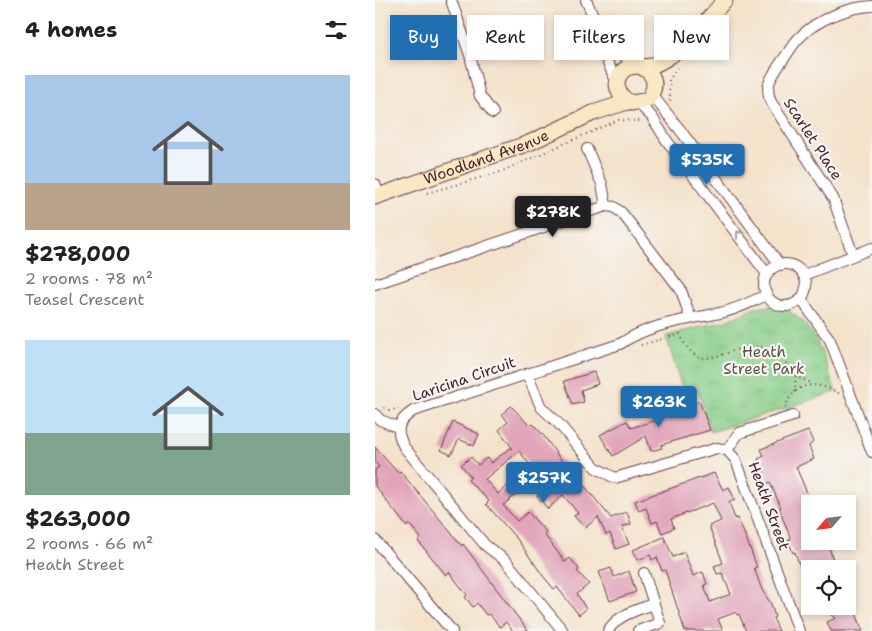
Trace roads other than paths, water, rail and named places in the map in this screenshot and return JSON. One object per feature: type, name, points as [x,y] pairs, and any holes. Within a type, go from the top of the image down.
[{"type":"street","points":[[451,0],[470,55],[480,96],[493,113]]},
{"type":"street","points":[[586,0],[592,15]]},
{"type":"street","name":"Woodland Avenue","points":[[712,15],[725,0]]},
{"type":"street","name":"Scarlet Place","points":[[853,255],[833,198],[767,93],[768,82],[799,37],[811,28],[860,7],[872,6]]},
{"type":"street","points":[[606,60],[620,95],[652,117],[667,141],[767,274]]},
{"type":"street","points":[[630,60],[651,72],[653,89],[664,110],[780,265]]},
{"type":"street","name":"Woodland Avenue","points":[[593,112],[617,84],[623,70],[637,65],[650,66],[660,60]]},
{"type":"street","name":"Woodland Avenue","points":[[376,192],[529,142],[593,112],[633,103],[653,89],[665,66],[671,60]]},
{"type":"street","points":[[587,149],[602,184],[606,206]]},
{"type":"street","points":[[375,284],[606,206],[614,207],[622,213],[681,290],[690,317]]},
{"type":"street","points":[[804,275],[872,248]]},
{"type":"street","points":[[780,265],[793,266],[804,275],[806,289],[801,299],[790,305],[783,306],[772,301],[767,295],[764,284],[767,274],[780,265]]},
{"type":"street","name":"Laricina Circuit","points":[[398,427],[403,418],[413,411],[620,344],[634,334],[690,317],[721,313],[767,295]]},
{"type":"street","points":[[801,299],[830,340],[872,452]]},
{"type":"street","points":[[527,374],[541,406],[559,424],[596,468],[606,475],[615,478],[717,448],[727,450],[739,433],[790,417]]},
{"type":"street","points":[[378,410],[380,420],[398,427],[399,438],[410,454],[485,545],[506,561],[563,631]]},
{"type":"street","name":"Heath Street","points":[[727,450],[737,460],[799,631]]},
{"type":"street","points":[[375,540],[452,631]]},
{"type":"street","points":[[638,631],[662,627],[644,573]]},
{"type":"street","points":[[607,631],[611,625],[623,616],[653,604]]},
{"type":"park label","name":"Heath Street Park","points":[[764,360]]}]
